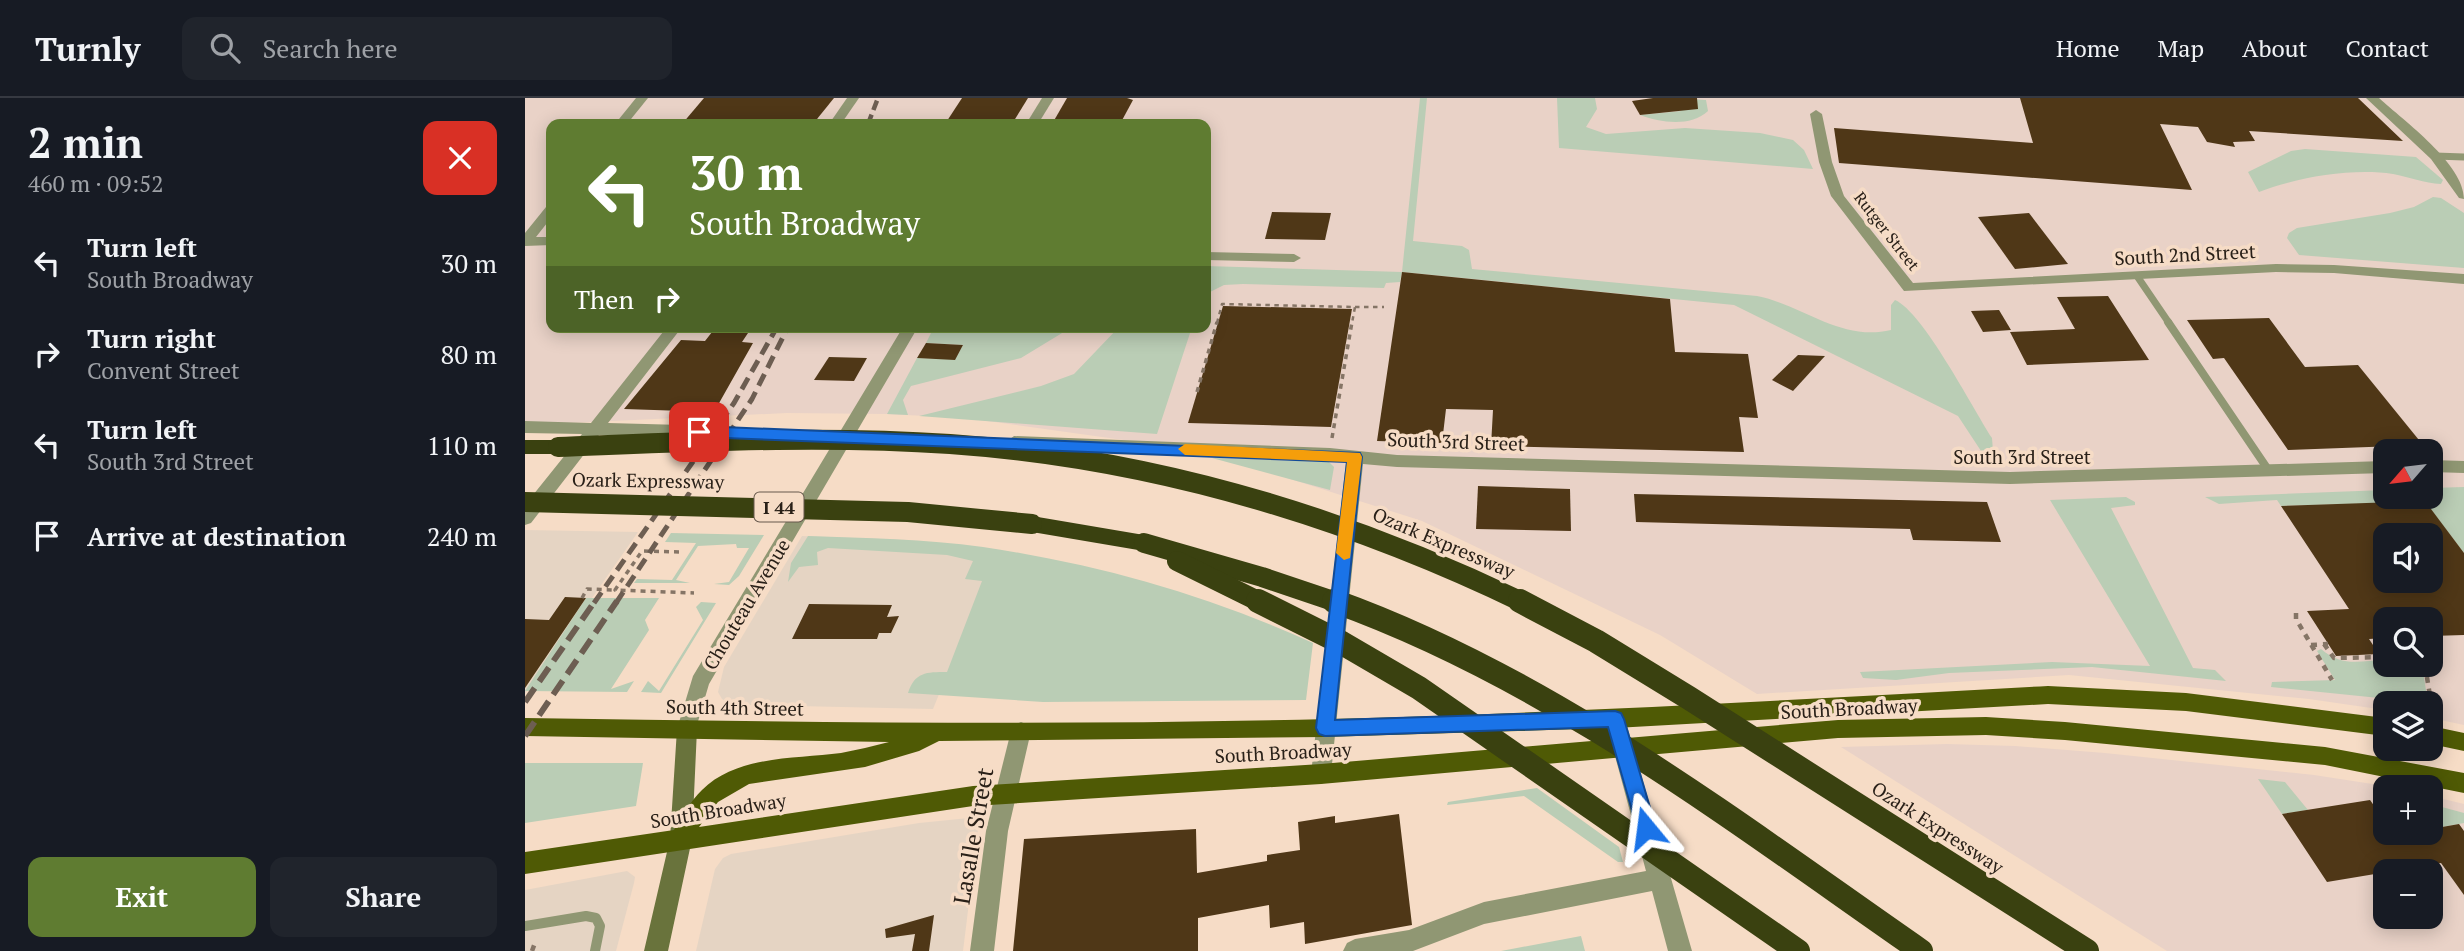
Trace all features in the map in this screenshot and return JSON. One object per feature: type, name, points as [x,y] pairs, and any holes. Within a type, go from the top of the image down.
[{"type":"highway","name":"Ozark Expressway","points":[[525,447],[763,440],[944,444],[1067,458],[1191,482],[1268,502],[1341,526],[1453,570],[1503,592],[1593,640],[1771,748],[2087,951]]},
{"type":"highway","name":"Ozark Expressway","points":[[525,502],[908,512],[1055,527],[1144,543],[1249,571],[1349,605],[1477,664],[1551,704],[1661,774],[1921,951]]},
{"type":"highway","points":[[1144,543],[1342,643],[1419,688],[1797,951]]},
{"type":"main road","name":"South Broadway","points":[[943,733],[1325,728],[1615,719],[2048,695],[2186,702],[2373,725]]},
{"type":"main road","name":"South Broadway","points":[[525,863],[1005,793],[1321,774],[1838,729],[1986,726],[2220,744],[2325,756],[2464,783]]},
{"type":"main road","name":"South 4th Street","points":[[525,727],[943,733]]},
{"type":"main road","name":"Chouteau Avenue","points":[[656,951],[681,839],[687,729]]},
{"type":"main road","points":[[681,839],[690,818],[703,801],[717,789],[748,773],[842,762],[943,733]]},
{"type":"main road","points":[[2443,738],[2464,742]]},
{"type":"street","points":[[625,119],[642,98]]},
{"type":"street","points":[[838,119],[853,98]]},
{"type":"street","points":[[1035,119],[1048,98]]},
{"type":"street","points":[[2372,98],[2435,156],[2464,195]]},
{"type":"street","name":"Rutger Street","points":[[1816,114],[1827,171],[1844,207],[1885,251],[1909,288]]},
{"type":"street","points":[[525,241],[546,216]]},
{"type":"street","points":[[525,241],[546,241]]},
{"type":"street","points":[[1211,256],[1294,258]]},
{"type":"street","name":"South 2nd Street","points":[[1909,288],[2291,268],[2464,279]]},
{"type":"street","points":[[525,518],[670,333]]},
{"type":"street","name":"Chouteau Avenue","points":[[687,729],[700,682],[907,333]]},
{"type":"street","name":"South 3rd Street","points":[[525,427],[847,435],[1355,457],[2010,478],[2373,467]]},
{"type":"street","points":[[1321,774],[1355,457]]},
{"type":"street","points":[[2443,467],[2464,467]]},
{"type":"street","points":[[1615,719],[1680,951]]},
{"type":"street","name":"Lasalle Street","points":[[982,951],[993,849],[1021,731]]},
{"type":"street","points":[[1355,951],[1409,941],[1484,912],[1660,879]]},
{"type":"lane","points":[[2435,156],[2464,157]]},
{"type":"lane","points":[[2137,276],[2269,471]]},
{"type":"lane","points":[[525,926],[586,916],[596,918],[600,926],[595,951]]},
{"type":"path","points":[[1197,392],[1222,304],[1384,307]]},
{"type":"path","points":[[1332,444],[1355,307]]},
{"type":"path","points":[[615,590],[642,551],[679,552]]},
{"type":"path","points":[[582,598],[587,589],[694,593]]},
{"type":"path","points":[[2296,613],[2296,619],[2332,680]]},
{"type":"path","points":[[2311,645],[2326,644],[2334,658],[2373,657]]},
{"type":"path","points":[[532,951],[537,938]]},
{"type":"shaded area","points":[[525,98],[2464,98],[2464,725],[2443,721],[2443,691],[2373,691],[2373,708],[2309,699],[2069,675],[1757,694],[1660,635],[1422,521],[1250,466],[1145,443],[966,418],[787,413],[525,425]]},
{"type":"shaded area","points":[[525,530],[638,532],[525,694]]},
{"type":"shaded area","points":[[802,536],[906,540],[998,550],[933,709],[748,705],[730,704],[722,699],[718,692],[724,667]]},
{"type":"shaded area","points":[[1947,744],[2015,746],[2314,775],[2373,784],[2373,845],[2443,845],[2443,799],[2464,804],[2464,951],[2167,951],[1841,747]]},
{"type":"shaded area","points":[[969,818],[978,823],[978,830],[963,951],[696,951],[715,869],[723,858],[731,854],[919,823]]},
{"type":"shaded area","points":[[627,871],[635,877],[616,951],[525,951],[525,890]]},
{"type":"green space","points":[[1420,98],[1427,98],[1413,241],[1462,246],[1469,250],[1472,269],[1757,296],[1855,331],[1891,330],[1891,305],[1895,300],[1919,322],[1947,362],[1992,438],[1993,451],[1983,454],[1958,416],[1734,305],[1402,272]]},
{"type":"green space","points":[[1557,98],[1595,98],[1597,109],[1586,127],[1606,134],[1685,128],[1760,133],[1793,140],[1804,150],[1813,169],[1559,148]]},
{"type":"green space","points":[[1674,98],[1706,100],[1708,111],[1693,120],[1675,122],[1640,115],[1681,111]]},
{"type":"green space","points":[[2305,149],[2416,157],[2443,180],[2441,184],[2377,172],[2343,173],[2308,178],[2259,192],[2248,172],[2291,151]]},
{"type":"green space","points":[[2433,197],[2441,198],[2464,213],[2464,268],[2299,255],[2287,238],[2289,233],[2297,228],[2390,213],[2414,207]]},
{"type":"green space","points":[[1211,266],[1402,272],[1400,282],[1386,283],[1384,288],[1243,284],[1224,285],[1211,292]]},
{"type":"green space","points":[[931,333],[1062,333],[1021,358],[911,386],[903,400],[908,415],[887,414],[917,358],[955,359],[963,345],[926,343]]},
{"type":"green space","points":[[1113,333],[1190,333],[1157,434],[919,416],[1041,386],[1074,374]]},
{"type":"green space","points":[[1212,458],[1329,462],[1334,467],[1330,490]]},
{"type":"green space","points":[[2464,487],[2464,553],[2430,509],[2443,509],[2443,488]]},
{"type":"green space","points":[[2373,490],[2373,503],[2281,506],[2277,500],[2219,504],[2205,497]]},
{"type":"green space","points":[[2126,497],[2135,502],[2135,505],[2111,508],[2193,668],[2215,670],[2226,681],[2092,667],[1949,673],[1896,680],[1863,678],[1860,672],[2052,662],[2150,666],[2050,500]]},
{"type":"green space","points":[[671,533],[764,535],[739,576],[729,585],[714,584],[729,582],[749,548],[737,548],[736,544],[698,546],[676,580],[690,583],[634,583],[637,579],[672,580],[696,543],[665,542]]},
{"type":"green space","points":[[808,536],[983,547],[1068,562],[1193,596],[1313,643],[1306,700],[1043,702],[908,693],[918,677],[933,672],[947,672],[982,581],[965,579],[973,561],[947,555],[828,548],[817,552],[818,565],[799,567],[788,582],[791,563]]},
{"type":"green space","points":[[586,598],[659,598],[645,620],[649,630],[611,689],[634,681],[627,692],[525,691]]},
{"type":"green space","points":[[701,602],[716,603],[661,693],[641,692],[648,681],[659,691],[703,620],[696,607]]},
{"type":"green space","points":[[2321,649],[2343,661],[2373,661],[2373,677],[2424,677],[2426,691],[2373,691],[2373,697],[2271,687],[2272,682],[2335,680],[2317,651]]},
{"type":"green space","points":[[525,763],[643,763],[636,806],[525,823]]},
{"type":"green space","points":[[2258,779],[2285,782],[2308,810],[2282,814]]},
{"type":"green space","points":[[1537,788],[1619,847],[1623,862],[1618,862],[1524,796],[1447,805],[1448,802]]},
{"type":"green space","points":[[2443,807],[2464,813],[2464,823],[2443,827]]},
{"type":"green space","points":[[1581,936],[1585,951],[1501,951]]},
{"type":"building","points":[[704,98],[834,98],[817,119],[686,119]]},
{"type":"building","points":[[962,98],[1028,98],[1015,119],[948,119]]},
{"type":"building","points":[[1067,98],[1133,100],[1123,119],[1055,119]]},
{"type":"building","points":[[1697,98],[1698,109],[1640,115],[1632,101]]},
{"type":"building","points":[[2020,98],[2358,98],[2403,141],[2249,131],[2255,141],[2233,142],[2235,147],[2207,142],[2198,127],[2160,124],[2192,190],[1839,163],[1834,128],[2033,143]]},
{"type":"building","points":[[1272,212],[1331,213],[1325,240],[1265,239]]},
{"type":"building","points":[[2029,213],[2068,264],[2015,269],[1978,217]]},
{"type":"building","points":[[1402,272],[1670,299],[1675,352],[1748,354],[1758,418],[1739,417],[1744,452],[1491,446],[1493,410],[1446,409],[1442,443],[1377,441]]},
{"type":"building","points":[[2108,296],[2149,360],[2027,365],[2010,332],[2075,329],[2057,297]]},
{"type":"building","points":[[1223,306],[1352,309],[1331,427],[1188,423]]},
{"type":"building","points":[[1999,310],[2011,330],[1983,332],[1971,311]]},
{"type":"building","points":[[2269,318],[2305,367],[2358,365],[2418,439],[2373,439],[2373,447],[2288,450],[2224,358],[2213,359],[2187,320]]},
{"type":"building","points":[[711,333],[748,333],[742,342],[753,343],[714,412],[624,409],[681,340],[705,341]]},
{"type":"building","points":[[926,343],[963,345],[955,360],[917,358]]},
{"type":"building","points":[[1798,355],[1825,356],[1793,391],[1772,380]]},
{"type":"building","points":[[829,357],[867,358],[854,381],[814,380]]},
{"type":"building","points":[[1478,486],[1570,489],[1571,531],[1476,529]]},
{"type":"building","points":[[1634,494],[1987,502],[2001,542],[1913,540],[1910,529],[1636,522]]},
{"type":"building","points":[[2373,503],[2373,509],[2431,509],[2442,523],[2373,523],[2373,593],[2443,593],[2443,525],[2464,553],[2464,635],[2443,636],[2443,607],[2373,607],[2373,639],[2369,639],[2373,645],[2373,654],[2336,656],[2307,611],[2349,609],[2281,506]]},
{"type":"building","points":[[565,597],[586,598],[525,688],[525,619],[549,620]]},
{"type":"building","points":[[809,604],[892,605],[887,617],[899,616],[891,633],[879,633],[877,639],[792,639]]},
{"type":"building","points":[[2370,800],[2373,804],[2373,845],[2443,845],[2443,827],[2459,824],[2464,831],[2464,895],[2443,866],[2443,859],[2373,859],[2373,874],[2327,882],[2282,814]]},
{"type":"building","points":[[1399,814],[1412,925],[1305,944],[1304,922],[1270,928],[1269,905],[1198,918],[1198,951],[1013,951],[1024,839],[1196,829],[1197,873],[1267,861],[1267,855],[1300,850],[1298,822],[1335,816],[1335,823]]},
{"type":"building","points":[[934,915],[929,951],[912,951],[915,934],[886,938],[885,929]]},
{"type":"railway","points":[[870,119],[878,98]]},
{"type":"railway","points":[[594,603],[734,403],[774,333]]},
{"type":"railway","points":[[616,603],[752,399],[785,333]]},
{"type":"railway","points":[[525,702],[595,601]]},
{"type":"railway","points":[[525,736],[617,601]]},
{"type":"slow traffic","points":[[1185,449],[1355,457],[1344,553]]},
{"type":"route","points":[[699,432],[891,437],[1355,457],[1325,728],[1615,719],[1646,828]]}]
